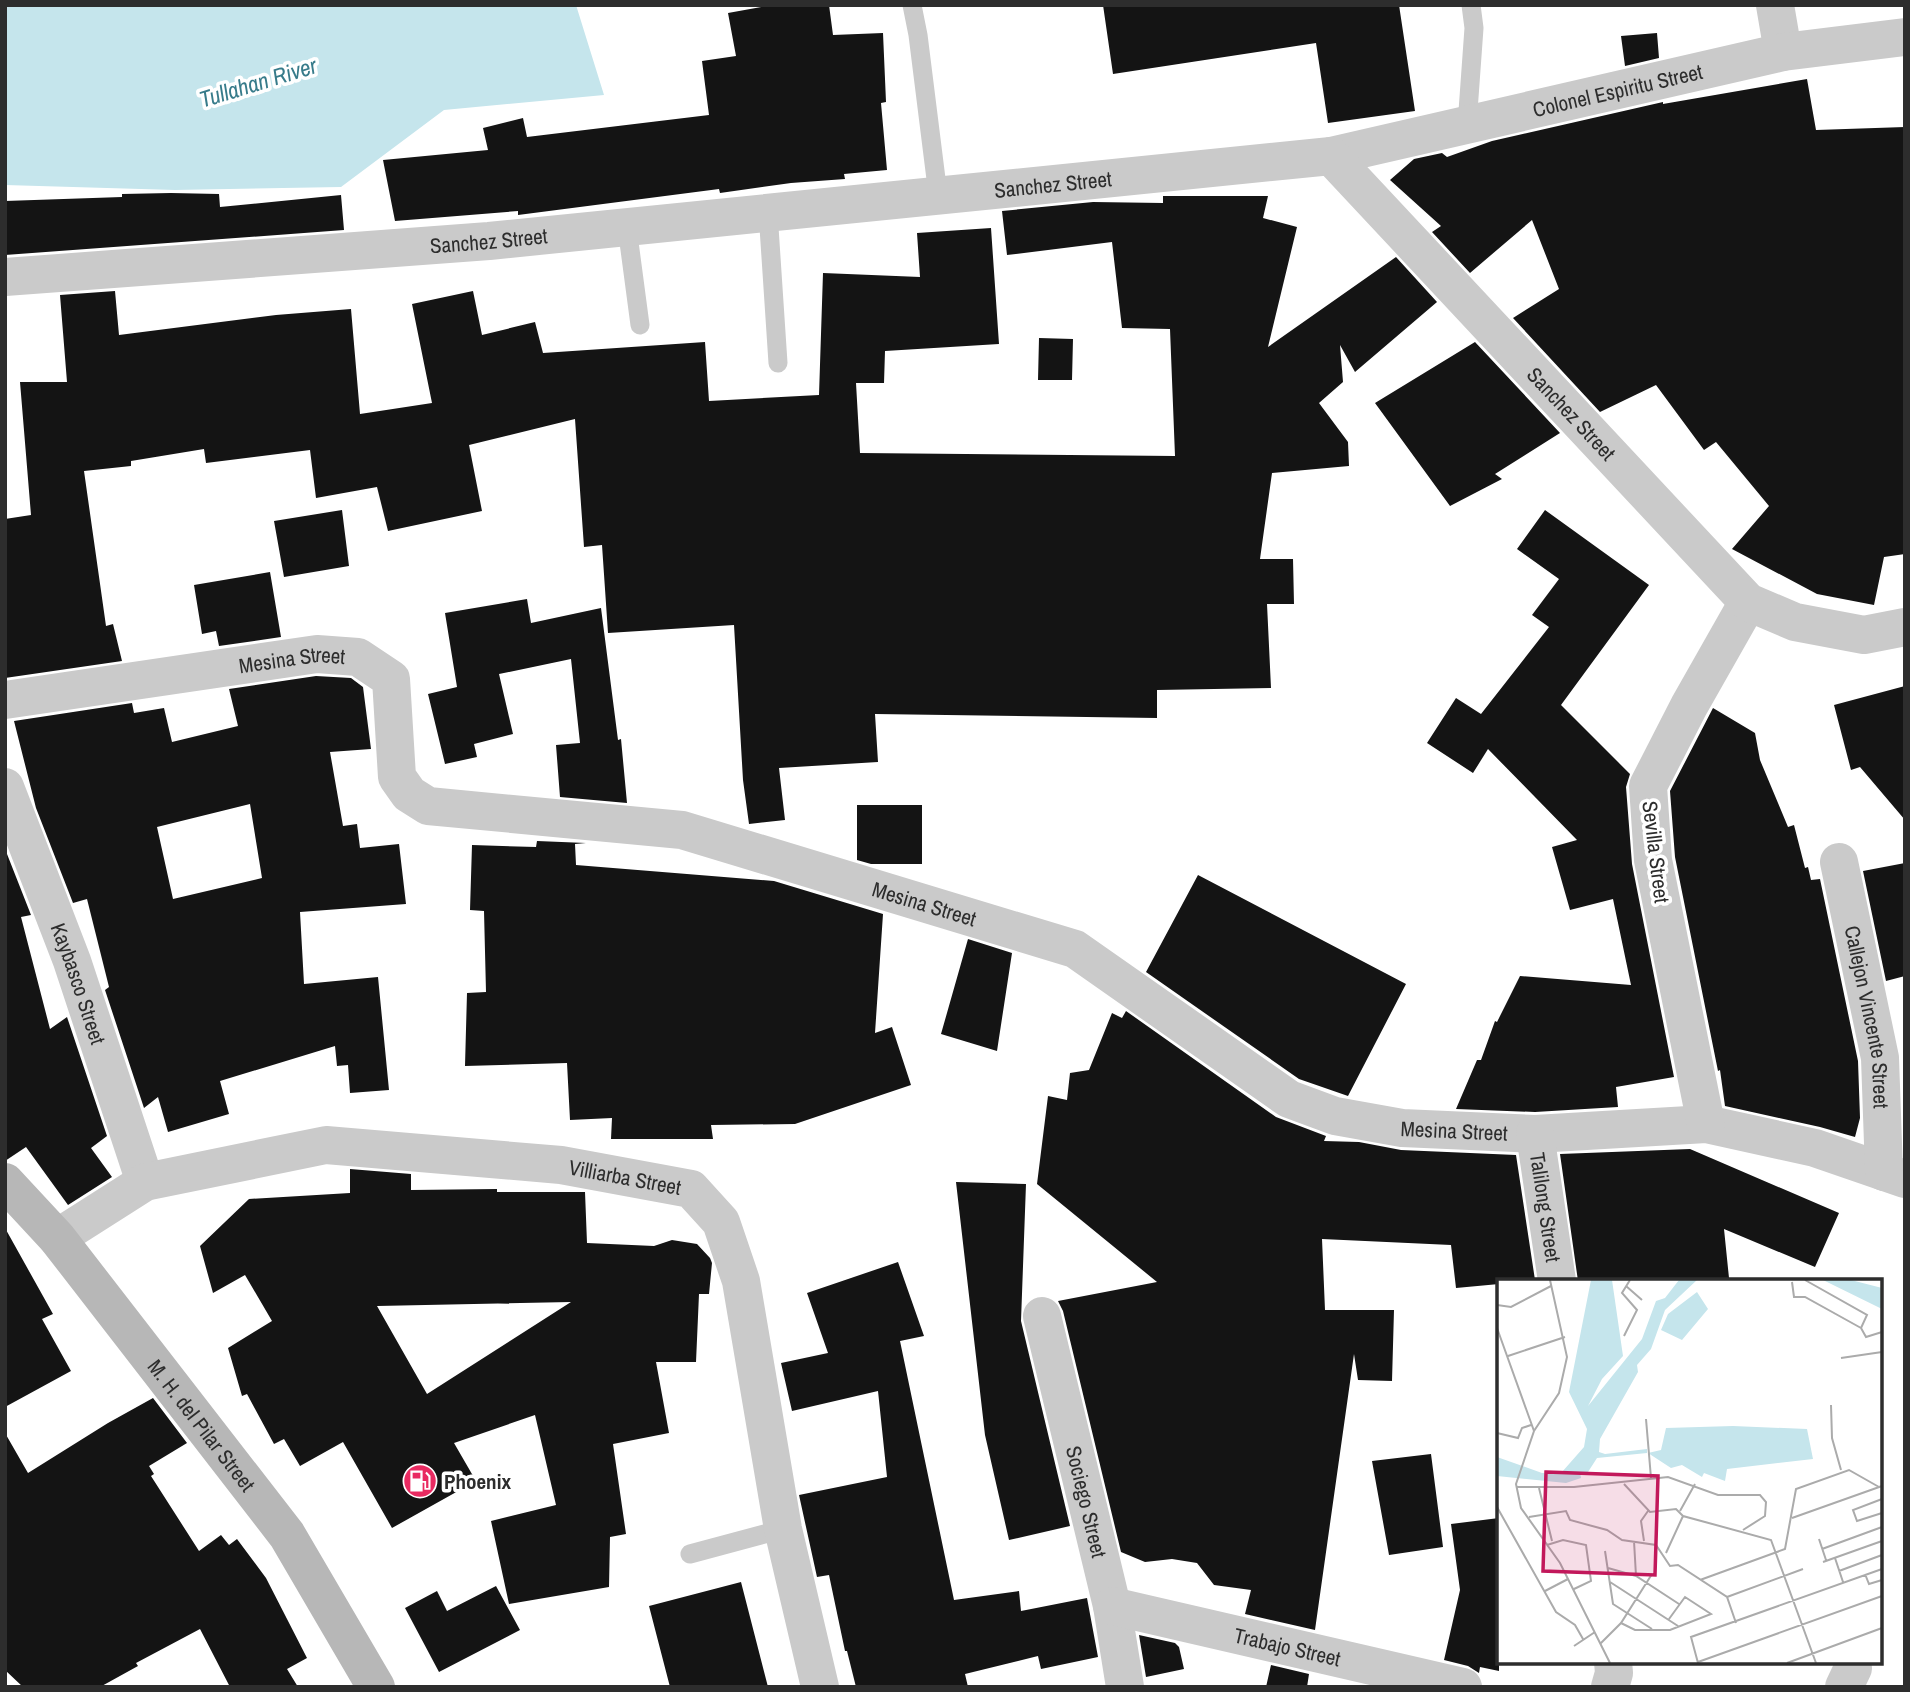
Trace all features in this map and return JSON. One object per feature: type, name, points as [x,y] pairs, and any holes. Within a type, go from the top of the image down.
[{"type":"main road","name":"M. H. del Pilar Street","points":[[5,1182],[57,1238],[287,1535],[376,1687]]},
{"type":"street","points":[[1775,5],[1783,52]]},
{"type":"street","name":"Colonel Espiritu Street","points":[[1331,156],[1783,52],[1905,37]]},
{"type":"street","name":"Sanchez Street","points":[[5,277],[489,241],[1331,156],[1748,602],[1796,622],[1864,635],[1905,627]]},
{"type":"street","name":"Sevilla Street","points":[[1706,1124],[1653,860],[1648,786],[1689,706],[1748,602]]},
{"type":"street","name":"Mesina Street","points":[[5,700],[317,654],[358,657],[391,679],[397,777],[409,794],[428,806],[682,830],[1075,949],[1289,1099],[1335,1116],[1402,1128],[1535,1134],[1706,1124],[1815,1148],[1895,1176]]},
{"type":"street","name":"Kaybasco Street","points":[[5,788],[72,961],[145,1182]]},
{"type":"street","name":"Callejon Vincente Street","points":[[1839,862],[1880,1058],[1895,1176]]},
{"type":"street","name":"Talilong Street","points":[[1535,1134],[1556,1279]]},
{"type":"street","name":"Villiarba Street","points":[[57,1238],[145,1182],[326,1145],[561,1165],[691,1189],[721,1222],[741,1281],[783,1529],[820,1687]]},
{"type":"street","name":"Sociego Street","points":[[1042,1316],[1112,1606],[1125,1687]]},
{"type":"street","name":"Trabajo Street","points":[[1112,1606],[1463,1687]]},
{"type":"street","points":[[1610,1687],[1613,1664]]},
{"type":"lane","points":[[912,5],[938,195]]},
{"type":"lane","points":[[1467,125],[1474,28],[1471,5]]},
{"type":"lane","points":[[768,212],[778,363]]},
{"type":"lane","points":[[626,227],[640,325]]},
{"type":"lane","points":[[690,1554],[783,1529]]},
{"type":"water","name":"Tullahan River","points":[[5,5],[576,5],[604,95],[444,110],[341,187],[175,190],[5,185]]},
{"type":"building","points":[[773,5],[829,5],[833,35],[883,33],[886,102],[881,103],[887,170],[844,174],[845,179],[720,193],[719,189],[518,215],[518,211],[395,221],[383,160],[488,150],[483,128],[523,118],[527,137],[709,115],[702,61],[736,56],[728,13]]},
{"type":"building","points":[[1103,5],[1399,5],[1415,111],[1328,123],[1316,43],[1113,74]]},
{"type":"building","points":[[1657,33],[1659,58],[1625,66],[1621,36]]},
{"type":"building","points":[[1807,79],[1816,130],[1905,127],[1905,554],[1884,557],[1874,605],[1817,594],[1732,549],[1769,506],[1716,442],[1704,450],[1656,385],[1600,412],[1513,318],[1559,289],[1532,220],[1470,273],[1432,232],[1441,226],[1390,180],[1414,159],[1442,153],[1447,157],[1492,141],[1663,102]]},
{"type":"building","points":[[171,193],[219,194],[220,207],[341,195],[344,230],[5,255],[5,201]]},
{"type":"building","points":[[1163,196],[1268,196],[1263,218],[1297,227],[1268,347],[1396,257],[1437,302],[1355,372],[1340,345],[1343,382],[1319,403],[1348,442],[1349,466],[1272,473],[1260,559],[1293,559],[1294,604],[1267,604],[1271,688],[1157,690],[1157,718],[875,714],[878,762],[779,768],[785,820],[749,824],[743,780],[734,625],[608,633],[602,545],[584,547],[575,419],[469,445],[482,511],[388,531],[377,487],[316,498],[310,450],[206,463],[204,449],[131,461],[131,466],[84,471],[106,626],[113,624],[122,661],[5,678],[5,519],[31,515],[20,382],[67,382],[60,295],[115,291],[119,335],[276,315],[351,309],[360,414],[432,403],[412,304],[473,291],[482,335],[535,322],[543,353],[705,342],[709,401],[819,395],[823,273],[920,277],[917,233],[991,228],[999,344],[885,351],[884,383],[856,383],[860,453],[1175,456],[1170,329],[1122,328],[1112,242],[1007,255],[1002,211],[1093,202],[1163,203]]},
{"type":"building","points":[[1039,338],[1073,339],[1072,380],[1038,380]]},
{"type":"building","points":[[1475,342],[1560,433],[1495,474],[1502,479],[1450,506],[1375,403]]},
{"type":"building","points":[[342,510],[349,566],[284,577],[274,521]]},
{"type":"building","points":[[1545,510],[1649,585],[1561,705],[1630,774],[1626,787],[1632,864],[1674,1077],[1616,1087],[1618,1107],[1535,1112],[1456,1109],[1477,1060],[1481,1060],[1495,1021],[1497,1022],[1520,976],[1631,985],[1613,899],[1570,910],[1552,847],[1577,840],[1488,749],[1473,773],[1427,743],[1456,698],[1481,714],[1549,627],[1532,615],[1559,579],[1517,549]]},
{"type":"building","points":[[270,572],[281,637],[219,646],[216,631],[202,634],[194,585]]},
{"type":"building","points":[[527,599],[531,623],[601,608],[618,740],[621,739],[627,803],[560,797],[556,745],[580,743],[571,659],[499,674],[513,734],[474,744],[477,757],[445,764],[428,694],[457,687],[445,613]]},
{"type":"building","points":[[316,676],[351,678],[363,687],[371,749],[330,752],[343,826],[357,824],[360,848],[399,844],[406,904],[300,912],[304,984],[378,977],[389,1090],[350,1093],[348,1065],[337,1066],[335,1046],[220,1081],[229,1114],[168,1132],[158,1097],[144,1108],[105,990],[109,987],[87,899],[73,903],[36,808],[14,721],[132,703],[134,713],[164,708],[172,742],[238,726],[229,689]],"holes":[[[250,804],[262,878],[173,899],[157,827]]]},
{"type":"building","points":[[1905,686],[1905,820],[1860,767],[1851,770],[1834,705]]},
{"type":"building","points":[[1713,708],[1755,733],[1760,760],[1788,827],[1794,825],[1805,868],[1808,867],[1811,880],[1820,879],[1858,1061],[1860,1118],[1855,1137],[1725,1106],[1720,1070],[1718,1071],[1675,857],[1670,791]]},
{"type":"building","points":[[857,805],[922,805],[922,864],[871,864],[857,860]]},
{"type":"building","points":[[537,841],[586,843],[575,844],[576,865],[774,881],[883,914],[875,1033],[892,1027],[911,1085],[795,1124],[711,1125],[713,1139],[611,1139],[612,1118],[570,1120],[567,1063],[465,1066],[467,993],[486,992],[484,911],[470,910],[472,845],[536,847]]},
{"type":"building","points":[[7,854],[31,915],[21,917],[50,1029],[67,1017],[107,1136],[91,1148],[112,1177],[68,1205],[26,1147],[5,1161]]},
{"type":"building","points":[[1905,863],[1905,976],[1886,981],[1863,871]]},
{"type":"building","points":[[1198,875],[1406,984],[1348,1096],[1299,1079],[1146,972]]},
{"type":"building","points":[[968,939],[1012,953],[997,1051],[941,1034]]},
{"type":"building","points":[[1126,1011],[1276,1117],[1326,1136],[1324,1141],[1359,1142],[1401,1150],[1516,1155],[1535,1279],[1497,1279],[1497,1284],[1456,1288],[1451,1245],[1322,1239],[1325,1310],[1394,1310],[1392,1381],[1358,1380],[1354,1354],[1315,1630],[1245,1614],[1251,1590],[1214,1585],[1197,1563],[1172,1559],[1145,1562],[1121,1552],[1063,1311],[1058,1301],[1157,1282],[1037,1184],[1048,1096],[1067,1100],[1070,1073],[1089,1070],[1112,1013],[1122,1018]]},
{"type":"building","points":[[1690,1149],[1839,1213],[1815,1267],[1724,1229],[1729,1278],[1578,1279],[1560,1154]]},
{"type":"building","points":[[350,1169],[411,1174],[411,1190],[585,1192],[587,1243],[654,1246],[672,1240],[697,1244],[710,1258],[712,1263],[709,1294],[699,1294],[696,1362],[656,1362],[669,1433],[613,1444],[626,1534],[610,1537],[609,1587],[509,1604],[491,1521],[556,1505],[535,1415],[454,1443],[476,1481],[392,1528],[343,1442],[300,1466],[284,1439],[274,1444],[247,1394],[242,1396],[228,1348],[272,1321],[245,1275],[213,1293],[200,1246],[249,1199],[350,1193]],"holes":[[[571,1302],[427,1394],[377,1306]]]},
{"type":"building","points":[[956,1182],[1026,1184],[1021,1321],[1070,1526],[1009,1540],[985,1435]]},
{"type":"building","points":[[5,1228],[53,1314],[42,1319],[71,1371],[5,1407]]},
{"type":"building","points":[[898,1262],[924,1336],[900,1341],[954,1600],[1019,1591],[1021,1611],[1087,1598],[1098,1657],[1041,1669],[1038,1656],[965,1674],[968,1687],[856,1687],[845,1651],[829,1575],[817,1577],[799,1495],[887,1477],[878,1391],[792,1411],[781,1363],[828,1353],[807,1293]]},
{"type":"building","points":[[153,1398],[187,1443],[149,1466],[154,1474],[151,1476],[199,1551],[221,1535],[229,1545],[237,1539],[266,1578],[307,1658],[287,1669],[298,1687],[230,1687],[200,1629],[136,1663],[138,1666],[100,1687],[23,1687],[5,1670],[5,1433],[28,1473]]},
{"type":"building","points":[[1431,1454],[1443,1547],[1389,1555],[1372,1461]]},
{"type":"building","points":[[1497,1518],[1499,1671],[1480,1667],[1479,1673],[1468,1666],[1444,1660],[1460,1590],[1451,1524]]},
{"type":"building","points":[[741,1582],[768,1687],[670,1687],[649,1606]]},
{"type":"building","points":[[496,1586],[520,1630],[439,1672],[405,1608],[437,1591],[447,1611]]},
{"type":"building","points":[[1139,1635],[1175,1643],[1179,1647],[1184,1669],[1146,1677]]},
{"type":"building","points":[[1271,1665],[1309,1674],[1307,1687],[1266,1687]]},
{"type":"place","name":"Phoenix","points":[[420,1481]]}]
